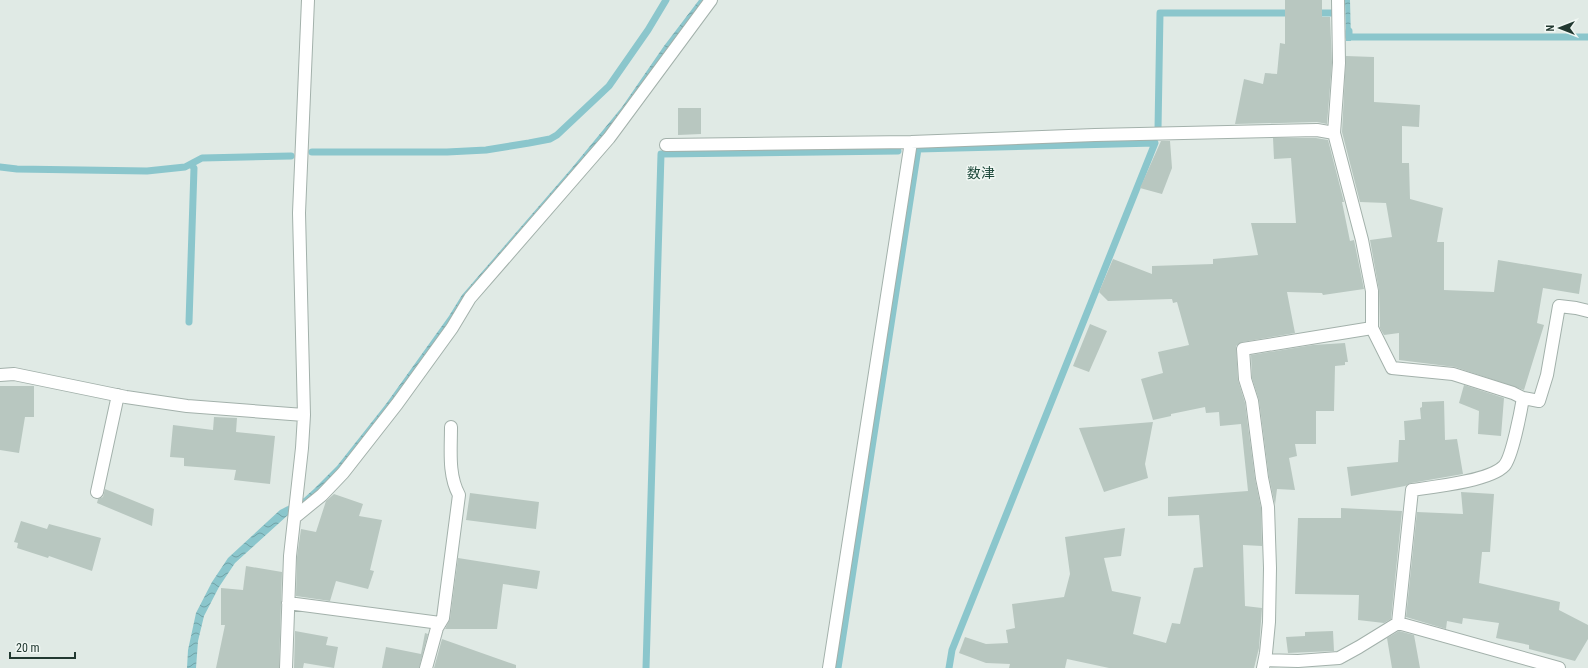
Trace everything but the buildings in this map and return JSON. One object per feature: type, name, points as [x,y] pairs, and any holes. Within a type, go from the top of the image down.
[{"type":"street","points":[[286,668],[290,556],[302,448],[304,415],[299,213],[308,0]]},
{"type":"street","points":[[294,517],[322,495],[343,472],[411,385],[452,328],[470,298],[609,138],[711,0]]},
{"type":"street","points":[[1338,0],[1339,63],[1334,133],[1365,254],[1372,291],[1372,328],[1392,368],[1453,374],[1513,393],[1523,398],[1539,401],[1547,375],[1559,306],[1588,310]]},
{"type":"street","points":[[666,145],[911,142],[1095,135],[1301,130],[1317,130],[1334,133]]},
{"type":"street","points":[[829,668],[911,142]]},
{"type":"street","points":[[1372,328],[1243,349],[1246,379],[1252,401],[1262,478],[1268,507],[1270,568],[1269,622],[1264,664],[1339,658],[1398,623],[1559,668]]},
{"type":"street","points":[[0,375],[14,374],[118,395],[186,406],[304,415]]},
{"type":"street","points":[[97,492],[118,395]]},
{"type":"street","points":[[1398,623],[1412,490],[1451,485],[1493,473],[1505,465],[1516,431],[1523,398]]},
{"type":"street","points":[[426,668],[440,623],[443,618],[459,495],[454,486],[452,476],[451,427]]},
{"type":"street","points":[[288,603],[440,623]]},
{"type":"water","points":[[699,0],[706,0],[616,124],[447,329],[343,466],[318,493],[291,516],[288,515],[235,563],[219,587],[204,616],[198,641],[196,668],[187,668],[188,650],[196,613],[212,582],[228,558],[280,510],[304,498],[337,466],[386,404],[449,316],[462,295],[571,169],[622,107],[664,46]]},
{"type":"water","points":[[1345,0],[1350,0],[1351,41],[1346,41]]},
{"type":"waterway","points":[[312,152],[447,152],[486,150],[550,139],[557,135],[609,86],[648,30],[666,0]]},
{"type":"waterway","points":[[1158,129],[1160,13],[1294,13]]},
{"type":"waterway","points":[[1313,13],[1331,13]]},
{"type":"waterway","points":[[1349,31],[1349,37],[1588,37]]},
{"type":"waterway","points":[[838,668],[918,149],[1155,143],[952,650],[949,668]]},
{"type":"waterway","points":[[646,668],[661,154],[898,151]]},
{"type":"waterway","points":[[0,167],[17,169],[147,171],[185,167],[202,158],[291,156]]},
{"type":"waterway","points":[[189,322],[194,168],[191,164]]},
{"type":"district","name":"数津","points":[[981,173]]}]
